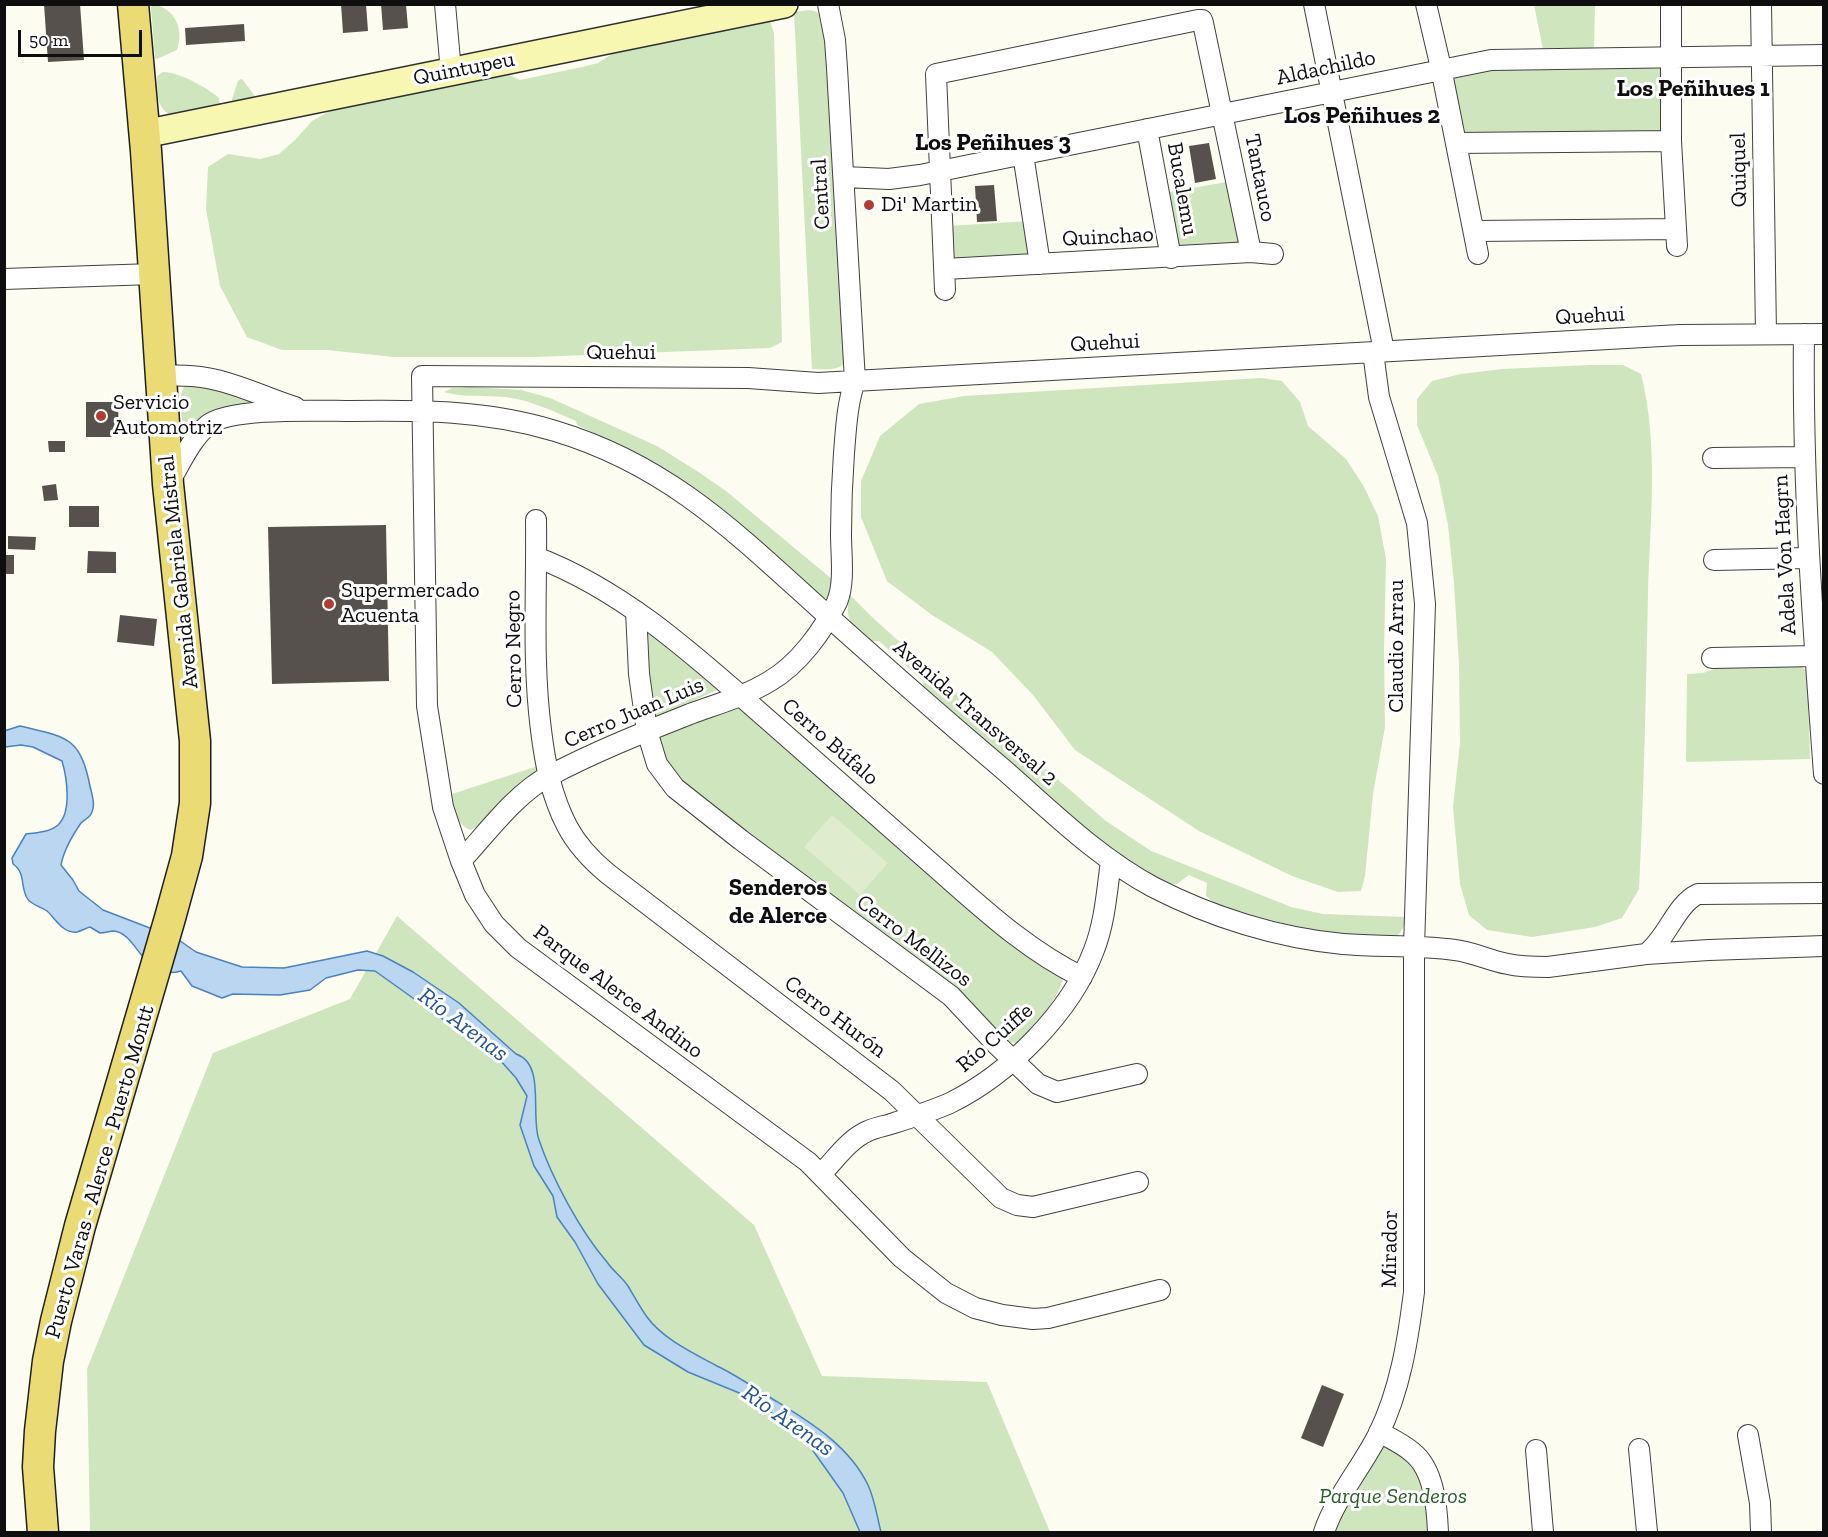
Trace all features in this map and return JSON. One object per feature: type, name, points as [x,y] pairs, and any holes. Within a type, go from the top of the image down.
[{"type":"main road","name":"Avenida Gabriela Mistral","points":[[133,4],[168,484],[193,712],[196,777],[191,834],[150,990]]},
{"type":"main road","name":"Puerto Varas - Alerce - Puerto Montt","points":[[43,1533],[38,1467],[40,1431],[52,1341],[80,1226],[150,990]]},
{"type":"street","points":[[445,4],[451,72]]},
{"type":"street","name":"Quintupeu","points":[[144,134],[451,72],[726,10],[784,4]]},
{"type":"street","name":"Central","points":[[828,4],[836,49],[855,381],[848,411],[843,478],[840,588],[838,600],[828,616]]},
{"type":"street","name":"Claudio Arrau","points":[[1314,4],[1379,351],[1379,397],[1417,523],[1425,604],[1414,947]]},
{"type":"street","points":[[1426,4],[1478,254]]},
{"type":"street","points":[[1475,231],[1676,238],[1671,141],[1671,4]]},
{"type":"street","name":"Quiquel","points":[[1761,4],[1766,334]]},
{"type":"street","name":"Tantauco","points":[[940,171],[935,78],[939,72],[1202,20],[1251,252]]},
{"type":"street","name":"Aldachildo","points":[[844,177],[889,179],[940,171],[1441,68],[1491,60],[1824,55]]},
{"type":"street","name":"Bucalemu","points":[[1147,129],[1171,258]]},
{"type":"street","points":[[1456,143],[1671,141]]},
{"type":"street","points":[[1023,154],[1040,264]]},
{"type":"street","points":[[940,171],[945,290]]},
{"type":"street","name":"Quinchao","points":[[945,269],[1251,252],[1273,254]]},
{"type":"street","points":[[4,279],[153,274]]},
{"type":"street","name":"Adela Von Hagrn","points":[[1804,334],[1804,457],[1808,558],[1819,668],[1824,774]]},
{"type":"street","name":"Quehui","points":[[422,410],[422,376],[748,378],[818,383],[1680,335],[1824,334]]},
{"type":"street","name":"Avenida Transversal 2","points":[[160,376],[184,375],[207,378],[309,411]]},
{"type":"street","name":"Avenida Transversal 2","points":[[168,484],[192,444],[208,425],[216,420],[242,414],[422,410],[486,416],[531,424],[577,438],[624,458],[667,481],[711,513],[1111,861],[1153,887],[1197,907],[1263,929],[1330,942],[1452,949],[1509,964],[1532,967],[1646,954],[1824,946]]},
{"type":"street","name":"Parque Alerce Andino","points":[[422,410],[427,706],[443,807],[461,861],[483,910],[506,937],[821,1174],[917,1271],[946,1293],[975,1308],[1017,1318],[1048,1318],[1160,1290]]},
{"type":"street","points":[[1713,458],[1804,457]]},
{"type":"street","name":"Cerro Negro","points":[[536,520],[536,691],[548,776]]},
{"type":"street","name":"Cerro Búfalo","points":[[536,557],[590,581],[665,632],[999,922],[1053,962],[1082,977]]},
{"type":"street","points":[[1714,560],[1808,558]]},
{"type":"street","name":"Cerro Mellizos","points":[[636,611],[639,674],[646,731],[657,764],[675,788],[750,847],[951,996],[1038,1084],[1057,1092],[1137,1074]]},
{"type":"street","name":"Cerro Juan Luis","points":[[461,861],[513,805],[548,776],[646,731],[771,681],[788,668],[816,635],[828,616]]},
{"type":"street","points":[[1712,658],[1819,668]]},
{"type":"street","name":"Cerro Hurón","points":[[548,776],[567,827],[595,862],[886,1086],[1001,1198],[1017,1205],[1034,1207],[1138,1182]]},
{"type":"street","name":"Río Cuiffe","points":[[821,1174],[850,1144],[868,1131],[918,1116],[969,1093],[986,1082],[1052,1020],[1082,977],[1095,950],[1101,927],[1111,861]]},
{"type":"street","points":[[1646,954],[1659,943],[1690,898],[1698,894],[1824,893]]},
{"type":"street","name":"Mirador","points":[[1324,1533],[1334,1510],[1379,1432],[1400,1371],[1409,1333],[1414,1292],[1414,947]]},
{"type":"street","points":[[1379,1432],[1412,1451],[1421,1460],[1433,1492],[1438,1533]]},
{"type":"street","points":[[1748,1435],[1760,1503],[1761,1533]]},
{"type":"street","points":[[1639,1449],[1647,1533]]},
{"type":"street","points":[[1536,1450],[1543,1533]]},
{"type":"green space","points":[[154,5],[168,11],[179,28],[177,50],[157,59],[155,58],[151,7]]},
{"type":"green space","points":[[1534,5],[1595,5],[1594,48],[1543,49]]},
{"type":"green space","points":[[810,10],[817,12],[825,23],[846,361],[839,367],[826,369],[812,369],[794,12]]},
{"type":"green space","points":[[761,20],[770,21],[774,33],[782,342],[770,348],[535,357],[394,357],[327,350],[282,350],[247,337],[220,286],[206,209],[208,167],[228,154],[260,159],[279,154],[312,121],[341,105],[507,74],[520,80],[598,63],[620,49]]},
{"type":"green space","points":[[1661,67],[1664,70],[1665,131],[1467,137],[1460,131],[1451,79],[1455,77],[1493,69]]},
{"type":"green space","points":[[163,72],[201,85],[219,98],[220,106],[171,115],[162,108],[158,98],[157,76]]},
{"type":"green space","points":[[241,79],[257,99],[233,103],[232,99],[238,81]]},
{"type":"green space","points":[[1232,181],[1245,244],[1177,250],[1164,193]]},
{"type":"green space","points":[[1029,221],[1033,255],[953,261],[949,226]]},
{"type":"green space","points":[[1623,365],[1641,374],[1650,428],[1652,483],[1639,889],[1622,918],[1595,927],[1532,937],[1487,930],[1469,915],[1460,884],[1453,807],[1460,743],[1459,664],[1454,583],[1448,525],[1438,476],[1417,425],[1417,399],[1432,381],[1461,374],[1502,369]]},
{"type":"green space","points":[[1261,378],[1282,381],[1300,402],[1308,426],[1346,459],[1363,485],[1378,516],[1386,559],[1385,727],[1373,794],[1365,876],[1361,891],[1338,892],[1292,876],[1199,831],[1075,750],[1033,695],[992,652],[932,615],[887,581],[861,517],[861,481],[880,436],[919,404],[964,396]]},
{"type":"green space","points":[[188,382],[259,403],[212,411],[187,435],[184,434],[181,399]]},
{"type":"green space","points":[[452,388],[521,390],[550,398],[657,446],[726,491],[833,580],[831,598],[821,598],[717,506],[655,464],[577,425],[576,421],[532,403],[514,398],[467,396],[444,392]]},
{"type":"green space","points":[[848,593],[925,665],[1106,821],[1151,851],[1291,907],[1323,914],[1406,917],[1402,930],[1392,938],[1313,931],[1218,906],[1206,896],[1207,883],[1189,875],[1177,884],[1171,884],[1126,862],[1055,804],[922,687],[924,682],[879,641],[871,641],[853,626],[848,611]]},
{"type":"green space","points":[[642,626],[721,688],[654,719]]},
{"type":"green space","points":[[1798,665],[1807,670],[1810,759],[1686,762],[1687,674],[1703,673],[1720,667]]},
{"type":"green space","points":[[738,704],[1064,976],[1052,1003],[1020,1041],[1017,1043],[1003,1041],[680,788],[655,748],[659,735]]},
{"type":"green space","points":[[538,766],[540,770],[483,822],[471,830],[462,825],[452,794]]},
{"type":"green space","points":[[832,815],[888,863],[860,895],[804,847]]},
{"type":"green space","points":[[397,916],[754,1225],[822,1376],[987,1382],[1050,1532],[90,1532],[87,1369],[213,1053],[350,999]]},
{"type":"green space","name":"Parque Senderos","points":[[1384,1445],[1418,1463],[1433,1532],[1333,1532],[1343,1508]]},
{"type":"water","name":"Río Arenas","points":[[20,726],[49,733],[68,741],[81,757],[92,793],[93,807],[90,815],[81,823],[72,838],[61,865],[79,891],[103,910],[176,938],[196,952],[242,967],[284,968],[367,951],[383,956],[413,972],[459,1003],[525,1060],[531,1068],[534,1079],[539,1140],[551,1171],[587,1235],[609,1265],[626,1283],[647,1317],[670,1339],[738,1377],[813,1425],[850,1457],[868,1485],[881,1532],[860,1532],[843,1493],[804,1438],[789,1423],[761,1407],[754,1399],[688,1372],[644,1345],[598,1284],[575,1242],[557,1217],[553,1196],[534,1166],[520,1125],[527,1096],[516,1078],[500,1060],[375,971],[358,970],[326,978],[310,990],[280,995],[233,994],[222,998],[192,986],[181,971],[157,970],[122,933],[113,931],[100,933],[90,927],[77,932],[68,931],[47,911],[33,904],[25,893],[20,871],[13,864],[12,858],[26,834],[47,831],[58,825],[65,812],[67,794],[62,761],[33,747],[21,745],[5,747],[4,731]]},
{"type":"building","points":[[44,4],[80,4],[84,60],[48,62]]},
{"type":"building","points":[[341,4],[366,4],[368,31],[343,33]]},
{"type":"building","points":[[381,4],[406,4],[408,28],[383,30]]},
{"type":"building","points":[[244,24],[245,41],[186,45],[185,28]]},
{"type":"building","points":[[1209,143],[1216,179],[1195,183],[1189,146]]},
{"type":"building","points":[[994,185],[997,221],[977,222],[975,186]]},
{"type":"building","points":[[86,402],[118,402],[119,437],[86,437]]},
{"type":"building","points":[[48,441],[65,441],[65,452],[49,452]]},
{"type":"building","points":[[56,484],[58,500],[44,501],[42,486]]},
{"type":"building","points":[[69,506],[99,506],[99,527],[69,527]]},
{"type":"building","name":"Supermercado Acuenta","points":[[386,525],[389,681],[272,684],[268,527]]},
{"type":"building","points":[[8,536],[36,537],[35,550],[8,549]]},
{"type":"building","points":[[88,551],[116,552],[116,573],[87,573]]},
{"type":"building","points":[[4,555],[14,555],[14,574],[4,574]]},
{"type":"building","points":[[120,615],[157,619],[154,646],[117,642]]},
{"type":"building","points":[[1322,1385],[1344,1394],[1323,1447],[1301,1438]]},
{"type":"place","name":"Di' Martin","points":[[869,205]]},
{"type":"place","name":"Servicio Automotriz","points":[[101,416]]},
{"type":"place","name":"Supermercado Acuenta","points":[[329,604]]},
{"type":"district","name":"Los Peñihues 1","points":[[1693,89]]},
{"type":"district","name":"Los Peñihues 2","points":[[1362,116]]},
{"type":"district","name":"Los Peñihues 3","points":[[993,143]]},
{"type":"district","name":"Senderos de Alerce","points":[[778,902]]}]
